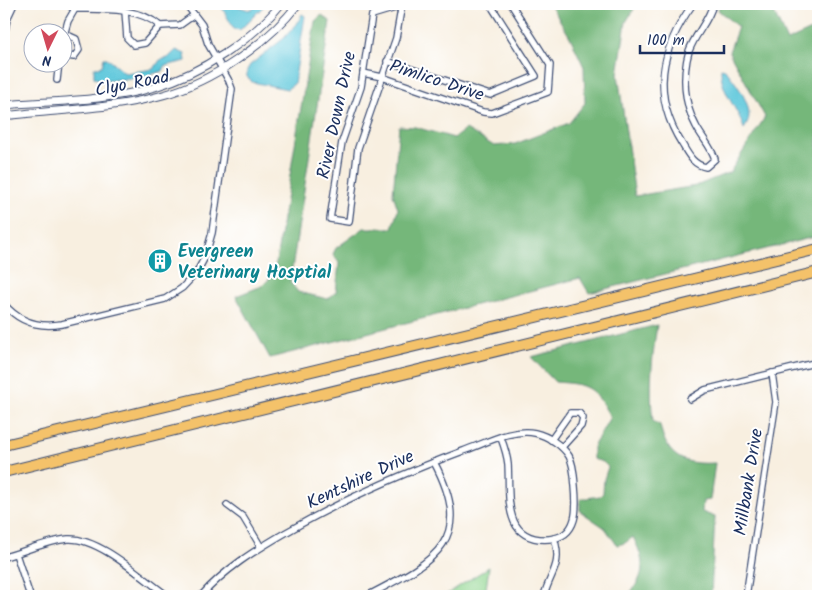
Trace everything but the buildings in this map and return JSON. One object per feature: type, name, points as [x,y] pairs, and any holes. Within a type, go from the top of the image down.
[{"type":"highway","points":[[4,445],[818,249]]},
{"type":"highway","points":[[4,472],[818,272]]},
{"type":"street","points":[[4,36],[7,19],[14,4]]},
{"type":"street","points":[[67,4],[75,9],[125,11],[141,14],[160,26],[180,24],[194,15]]},
{"type":"street","points":[[4,304],[24,320],[52,326],[154,303],[175,293],[191,279],[205,257],[212,233],[232,95],[229,81],[208,44],[202,25],[186,4]]},
{"type":"street","name":"Clyo Road","points":[[4,105],[123,94],[155,87],[184,76],[250,36],[281,4]]},
{"type":"street","name":"Clyo Road","points":[[4,116],[110,104],[163,95],[223,69],[254,48],[298,4]]},
{"type":"street","name":"Pimlico Drive","points":[[387,61],[490,95],[536,76],[490,4]]},
{"type":"street","name":"Pimlico Drive","points":[[363,73],[382,77],[483,112],[492,113],[548,92],[550,65],[511,4]]},
{"type":"street","points":[[693,4],[677,25],[669,46],[662,88],[670,126],[693,161],[706,167],[712,165],[715,159],[712,149],[696,127],[689,109],[685,78],[687,58],[694,39],[711,13],[713,4]]},
{"type":"street","name":"River Down Drive","points":[[402,5],[396,38],[387,61],[358,148],[349,222],[330,220],[342,142],[361,87],[372,15],[402,5]]},
{"type":"street","points":[[70,22],[75,9]]},
{"type":"street","points":[[125,11],[127,38],[134,45],[145,43],[160,26]]},
{"type":"street","points":[[72,38],[76,40],[79,50],[74,57],[72,57]]},
{"type":"street","points":[[57,80],[58,72]]},
{"type":"street","points":[[690,400],[705,390],[818,362]]},
{"type":"street","name":"Millbank Drive","points":[[746,596],[776,402],[772,373]]},
{"type":"street","points":[[501,438],[508,462],[508,497],[518,529],[530,538],[554,538],[568,530],[577,514],[572,464],[562,448],[582,424],[583,418],[579,413],[570,413],[551,440]]},
{"type":"street","name":"Kentshire Drive","points":[[201,596],[224,572],[261,547],[339,504],[434,462],[501,438],[527,432],[551,440],[562,448]]},
{"type":"street","points":[[367,596],[427,563],[445,541],[451,524],[451,507],[446,487],[434,462]]},
{"type":"street","points":[[227,505],[242,517],[261,547]]},
{"type":"street","points":[[544,596],[557,564],[558,554],[554,538]]},
{"type":"street","points":[[4,558],[60,540],[84,541],[98,547],[168,596]]},
{"type":"street","points":[[16,554],[30,596]]},
{"type":"green space","points":[[550,4],[637,4],[626,22],[618,74],[635,196],[696,186],[730,172],[765,117],[729,52],[738,27],[718,10],[720,4],[770,4],[787,41],[818,27],[818,236],[589,293],[580,278],[270,358],[236,296],[262,286],[274,274],[315,21],[322,15],[330,21],[290,282],[298,292],[328,299],[336,292],[339,263],[333,254],[336,248],[364,228],[392,228],[398,209],[393,194],[399,126],[415,127],[454,138],[466,129],[494,146],[515,144],[569,123],[585,103],[584,67],[570,37]]},
{"type":"green space","points":[[657,325],[651,397],[653,421],[660,425],[667,445],[679,457],[694,463],[715,463],[710,500],[703,501],[702,512],[715,517],[711,596],[627,596],[638,581],[642,568],[640,553],[633,537],[625,543],[617,545],[605,528],[580,511],[580,499],[600,496],[603,493],[604,479],[608,467],[603,462],[593,459],[593,447],[610,417],[599,399],[589,389],[575,384],[555,382],[531,357]]},
{"type":"green space","points":[[489,567],[485,596],[444,596]]},
{"type":"water","points":[[220,4],[230,4],[249,10],[262,4],[264,6],[240,30],[234,29]]},
{"type":"water","points":[[302,14],[305,16],[294,84],[287,89],[252,82],[247,77],[247,70],[250,65],[283,39],[297,24]]},
{"type":"water","points":[[176,50],[185,54],[186,61],[165,66],[163,71],[138,78],[102,81],[94,77],[94,68],[102,66],[104,58],[107,58],[125,73],[154,69],[160,60],[168,58]]},
{"type":"water","points":[[721,68],[725,69],[735,82],[744,98],[749,114],[748,122],[744,129],[723,85]]},
{"type":"place","name":"Evergreen Veterinary Hosptial","points":[[160,261]]}]
